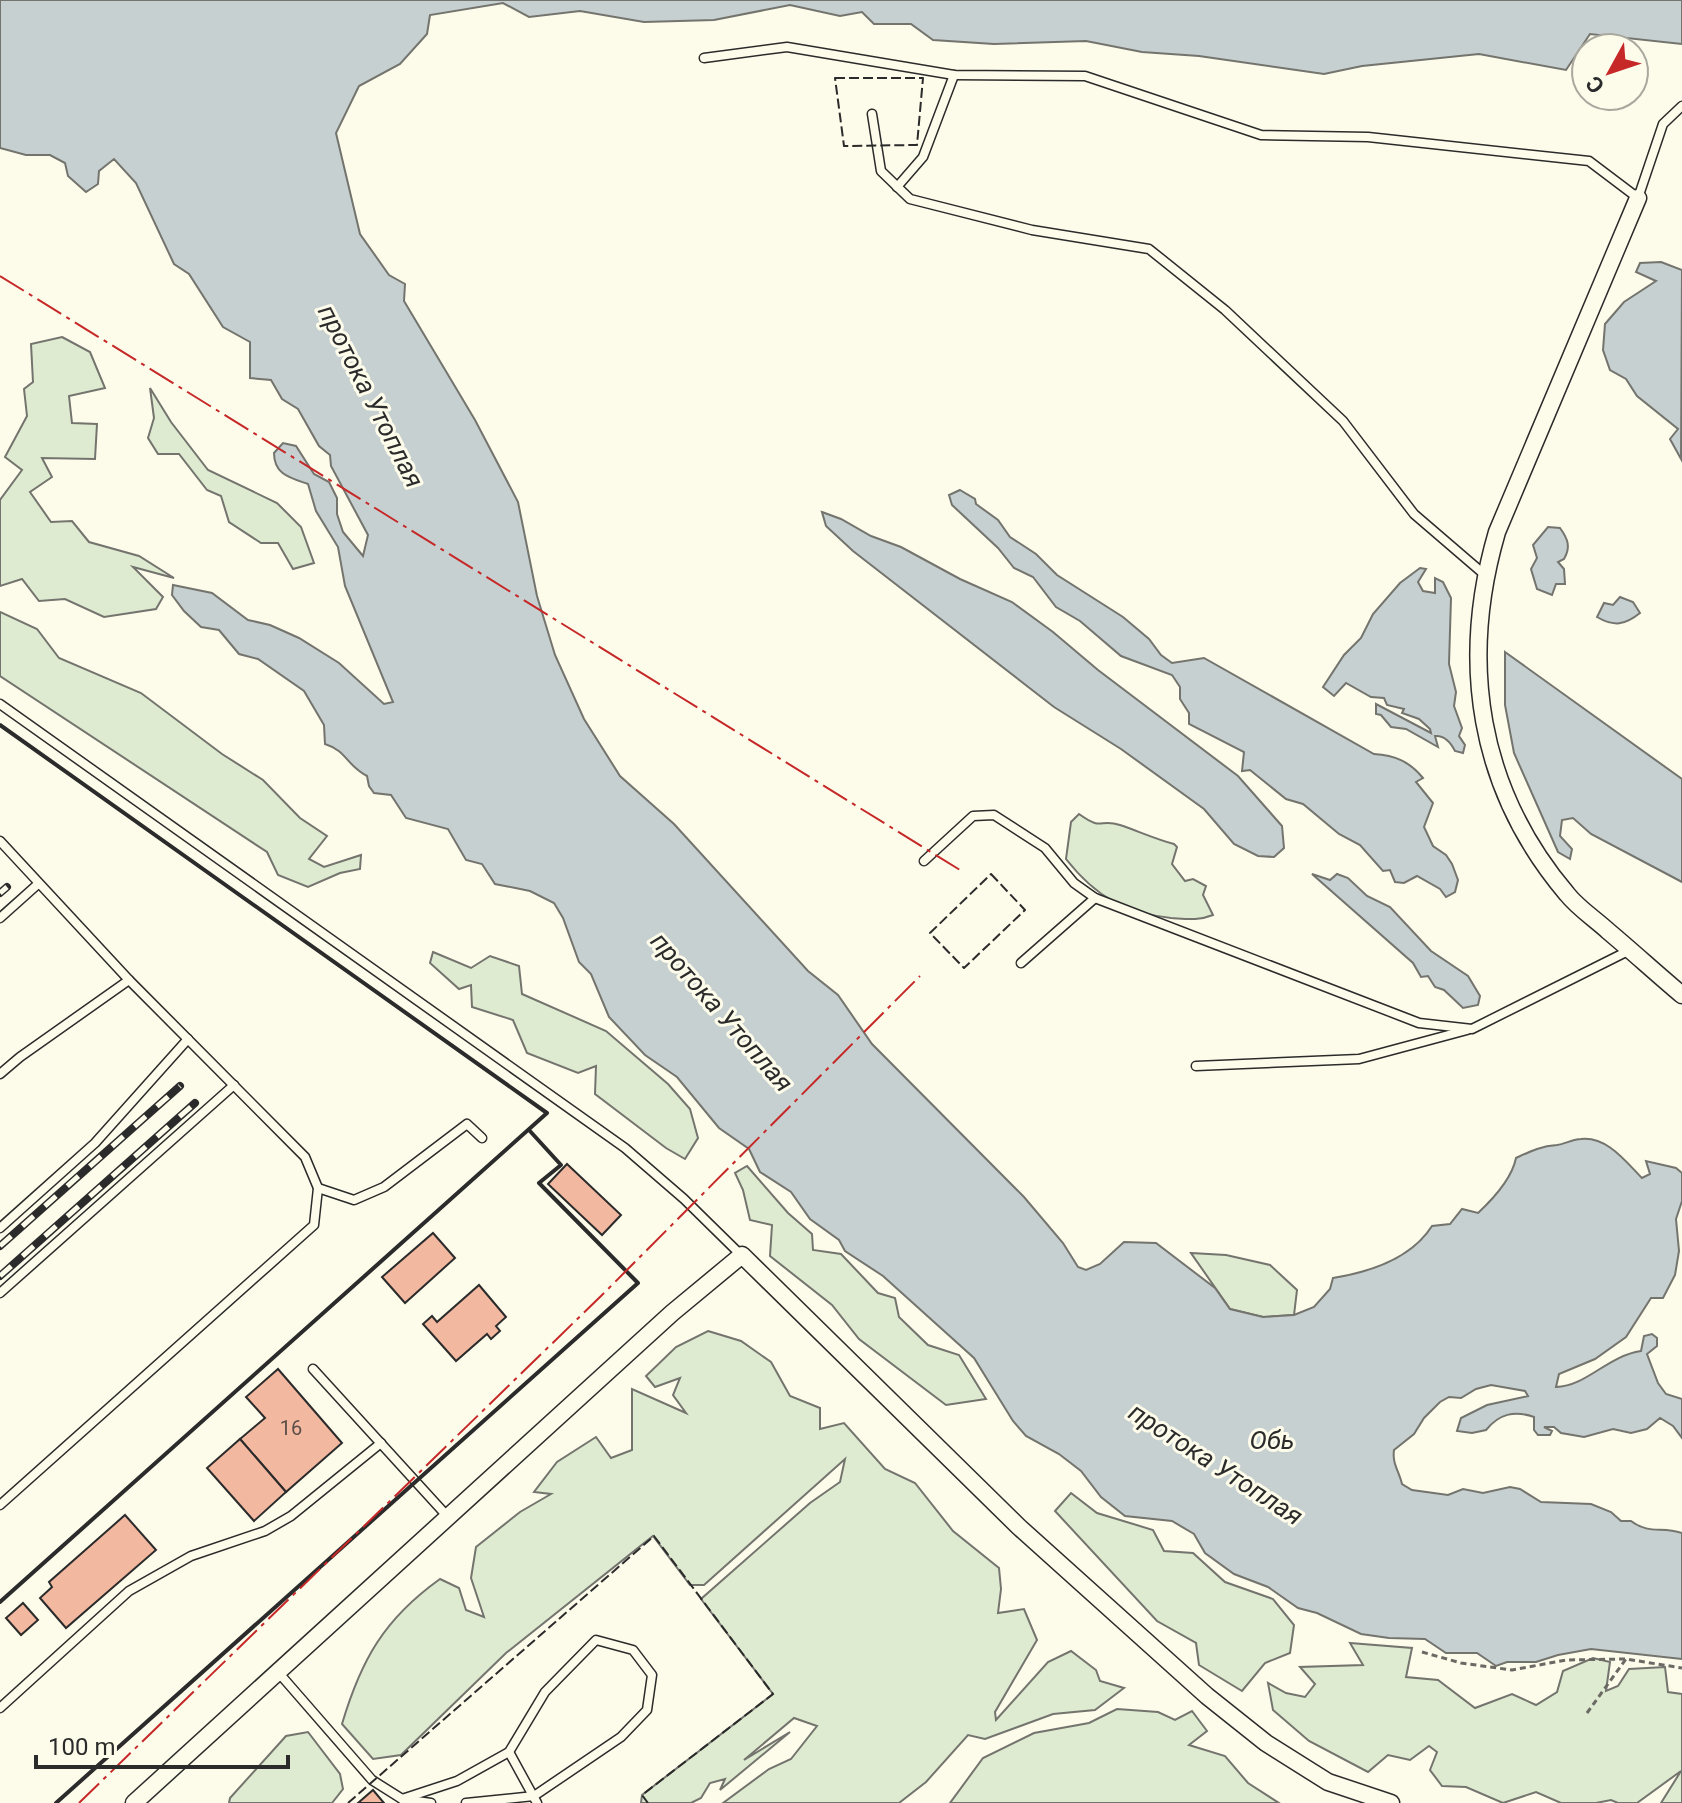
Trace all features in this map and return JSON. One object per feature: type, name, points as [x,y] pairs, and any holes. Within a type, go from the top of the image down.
[{"type":"street","points":[[1638,198],[1497,532],[1485,575],[1478,628],[1482,714],[1500,783],[1520,827],[1569,897],[1682,995]]},
{"type":"street","points":[[134,1803],[672,1313],[742,1255],[1019,1527],[1207,1696],[1266,1743],[1328,1782],[1391,1803]]},
{"type":"lane","points":[[704,58],[787,47],[954,75],[1085,76],[1261,135],[1368,137],[1589,161],[1638,198],[1663,124],[1682,106]]},
{"type":"lane","points":[[897,187],[923,157],[954,75]]},
{"type":"lane","points":[[872,114],[881,171],[910,199],[1032,230],[1149,249],[1225,310],[1343,421],[1414,514],[1485,575]]},
{"type":"lane","points":[[0,704],[625,1148],[742,1255]]},
{"type":"lane","points":[[924,861],[973,816],[994,815],[1045,848],[1074,883],[1095,898],[1419,1023],[1472,1029]]},
{"type":"lane","points":[[0,841],[129,980],[305,1157],[318,1188],[314,1225],[0,1505]]},
{"type":"lane","points":[[0,918],[38,884]]},
{"type":"lane","points":[[1021,963],[1095,898]]},
{"type":"lane","points":[[1196,1066],[1359,1059],[1472,1029],[1630,950]]},
{"type":"lane","points":[[0,1074],[129,980]]},
{"type":"lane","points":[[0,1228],[95,1143],[188,1039]]},
{"type":"lane","points":[[0,1293],[234,1085]]},
{"type":"lane","points":[[318,1188],[354,1200],[384,1187],[467,1124],[482,1138]]},
{"type":"lane","points":[[313,1369],[449,1518]]},
{"type":"lane","points":[[0,1708],[129,1591],[191,1556],[265,1531],[291,1516],[381,1443]]},
{"type":"lane","points":[[402,1799],[457,1781],[509,1752],[545,1692],[596,1640],[633,1650],[652,1675],[647,1710],[621,1737],[535,1800],[466,1803]]},
{"type":"lane","points":[[278,1672],[372,1780],[402,1799],[431,1803]]},
{"type":"lane","points":[[509,1752],[535,1800]]},
{"type":"path","points":[[1422,1652],[1461,1663],[1512,1670],[1566,1660],[1626,1659],[1682,1668]]},
{"type":"path","points":[[1587,1713],[1626,1659]]},
{"type":"green space","points":[[62,337],[90,352],[105,388],[69,396],[72,423],[97,424],[95,459],[42,458],[52,477],[30,492],[51,522],[72,521],[89,542],[139,556],[174,578],[133,567],[163,597],[156,609],[104,617],[65,599],[39,601],[22,579],[0,586],[0,500],[22,470],[5,457],[27,416],[24,389],[33,382],[31,344]]},
{"type":"green space","points":[[150,388],[171,422],[208,470],[277,503],[301,527],[314,563],[293,569],[278,543],[261,543],[229,522],[221,496],[207,490],[179,454],[158,454],[148,438],[154,418]]},
{"type":"green space","points":[[0,612],[37,629],[59,658],[141,693],[222,754],[263,780],[300,818],[327,836],[309,859],[324,867],[361,855],[360,869],[340,873],[308,887],[278,875],[267,852],[0,676]]},
{"type":"green space","points":[[1079,814],[1097,824],[1113,823],[1174,844],[1177,847],[1172,864],[1185,881],[1193,879],[1206,886],[1203,895],[1213,915],[1192,919],[1155,916],[1125,907],[1100,893],[1066,859],[1071,822]]},
{"type":"green space","points":[[433,952],[471,968],[490,956],[519,966],[522,994],[606,1031],[668,1084],[690,1109],[698,1138],[685,1159],[595,1094],[596,1066],[578,1073],[527,1053],[513,1020],[472,1007],[471,985],[459,989],[430,963]]},
{"type":"green space","points":[[747,1166],[788,1213],[812,1234],[813,1250],[841,1254],[878,1293],[895,1298],[899,1317],[928,1345],[959,1355],[986,1399],[946,1405],[859,1339],[832,1305],[770,1256],[772,1225],[750,1220],[743,1190],[735,1173]]},
{"type":"green space","points":[[1191,1253],[1226,1255],[1270,1265],[1297,1290],[1294,1315],[1263,1317],[1230,1309]]},
{"type":"green space","points":[[708,1331],[741,1341],[771,1362],[790,1396],[820,1408],[820,1429],[844,1423],[885,1469],[915,1483],[953,1531],[999,1568],[1001,1589],[998,1613],[1024,1609],[1037,1640],[995,1712],[996,1720],[1048,1662],[1071,1651],[1096,1670],[1100,1681],[1124,1688],[1095,1710],[1053,1714],[985,1739],[968,1735],[926,1782],[899,1803],[723,1803],[769,1769],[791,1759],[817,1726],[794,1718],[744,1760],[790,1732],[720,1790],[725,1779],[710,1783],[701,1798],[691,1803],[641,1803],[642,1795],[773,1694],[701,1599],[810,1503],[840,1482],[845,1459],[704,1585],[690,1585],[653,1536],[506,1653],[401,1755],[373,1759],[342,1724],[357,1680],[389,1626],[420,1594],[440,1579],[459,1588],[466,1610],[484,1617],[471,1578],[476,1547],[520,1512],[551,1494],[534,1492],[557,1462],[596,1437],[611,1458],[632,1450],[632,1389],[686,1413],[673,1395],[680,1378],[655,1387],[646,1376],[676,1347]]},
{"type":"green space","points":[[1071,1493],[1097,1513],[1153,1530],[1164,1551],[1193,1553],[1225,1582],[1273,1599],[1294,1625],[1290,1653],[1265,1663],[1242,1691],[1199,1665],[1196,1643],[1157,1621],[1055,1511]]},
{"type":"green space","points":[[1350,1643],[1412,1648],[1406,1677],[1438,1680],[1475,1708],[1512,1694],[1536,1705],[1557,1692],[1563,1671],[1593,1658],[1610,1662],[1606,1691],[1618,1686],[1629,1669],[1665,1667],[1668,1692],[1682,1694],[1682,1803],[1661,1803],[1681,1771],[1637,1803],[1611,1800],[1561,1803],[1536,1792],[1503,1803],[1466,1787],[1442,1786],[1430,1770],[1437,1752],[1429,1746],[1410,1760],[1388,1755],[1368,1772],[1309,1741],[1273,1710],[1268,1683],[1286,1693],[1305,1697],[1315,1684],[1300,1667],[1363,1665]]},
{"type":"green space","points":[[1117,1709],[1158,1712],[1175,1720],[1192,1711],[1207,1731],[1189,1745],[1225,1756],[1248,1783],[1279,1803],[950,1803],[983,1758],[1034,1733],[1089,1723]]},
{"type":"green space","points":[[308,1732],[340,1774],[343,1789],[332,1803],[229,1803],[230,1798],[286,1736]]},
{"type":"water","name":"Обь","points":[[0,0],[1682,0],[1682,44],[1650,41],[1650,32],[1570,32],[1570,64],[1566,70],[1479,54],[1362,66],[1324,74],[1199,56],[1142,52],[1086,41],[994,44],[933,40],[911,24],[874,24],[862,12],[840,16],[790,5],[714,20],[644,22],[580,11],[529,17],[503,3],[430,15],[427,34],[400,64],[359,86],[336,133],[360,234],[389,275],[405,284],[404,301],[475,420],[518,502],[537,596],[555,655],[584,719],[620,776],[674,824],[808,971],[838,995],[872,1044],[1024,1197],[1063,1243],[1078,1267],[1086,1270],[1100,1264],[1124,1242],[1156,1243],[1215,1288],[1230,1309],[1263,1317],[1294,1315],[1314,1307],[1330,1289],[1333,1278],[1388,1262],[1413,1247],[1432,1226],[1450,1224],[1462,1209],[1478,1213],[1496,1195],[1516,1158],[1536,1149],[1590,1139],[1615,1151],[1642,1178],[1650,1174],[1646,1161],[1676,1168],[1682,1173],[1682,1201],[1676,1219],[1679,1251],[1675,1275],[1663,1298],[1651,1298],[1626,1337],[1595,1359],[1559,1374],[1556,1387],[1578,1382],[1618,1359],[1641,1351],[1644,1336],[1652,1334],[1657,1338],[1657,1346],[1647,1354],[1658,1383],[1666,1394],[1682,1399],[1682,1438],[1673,1426],[1660,1418],[1647,1429],[1631,1433],[1613,1429],[1584,1437],[1561,1433],[1554,1427],[1544,1427],[1552,1431],[1550,1435],[1538,1435],[1534,1430],[1534,1417],[1520,1414],[1502,1417],[1486,1430],[1472,1433],[1457,1431],[1461,1418],[1487,1405],[1528,1396],[1525,1391],[1491,1385],[1461,1398],[1449,1397],[1440,1402],[1414,1434],[1394,1450],[1394,1455],[1402,1484],[1412,1490],[1448,1495],[1463,1489],[1483,1493],[1510,1487],[1520,1489],[1541,1502],[1591,1504],[1611,1512],[1621,1521],[1682,1533],[1682,1659],[1591,1649],[1536,1662],[1507,1662],[1496,1666],[1477,1653],[1446,1653],[1425,1639],[1361,1634],[1317,1613],[1298,1608],[1268,1587],[1234,1574],[1205,1553],[1194,1534],[1172,1521],[1125,1516],[1101,1497],[1081,1471],[1059,1454],[1026,1436],[1013,1421],[974,1358],[883,1276],[845,1251],[839,1240],[810,1219],[791,1192],[760,1172],[749,1149],[719,1128],[677,1077],[645,1055],[609,1017],[591,974],[579,962],[563,918],[554,903],[530,891],[495,884],[482,864],[466,860],[448,829],[406,818],[391,795],[374,793],[367,776],[338,750],[325,744],[324,725],[304,691],[258,659],[239,654],[219,630],[201,627],[184,611],[172,595],[173,585],[212,593],[248,620],[270,625],[299,638],[339,663],[384,704],[393,702],[345,586],[338,547],[316,511],[308,484],[280,471],[275,460],[274,453],[283,443],[296,446],[314,474],[329,482],[337,498],[337,514],[343,532],[363,556],[368,535],[331,466],[330,455],[319,446],[298,409],[282,399],[271,380],[250,378],[250,342],[223,327],[189,274],[174,264],[136,183],[114,159],[99,171],[98,184],[86,192],[68,176],[65,163],[50,155],[26,155],[0,148]]},
{"type":"water","points":[[1661,262],[1682,270],[1681,459],[1670,439],[1678,429],[1637,396],[1626,379],[1610,370],[1603,350],[1605,324],[1624,302],[1656,281],[1636,272],[1640,263]]},
{"type":"water","points":[[960,490],[998,520],[1010,537],[1036,554],[1057,575],[1123,617],[1172,663],[1204,658],[1374,754],[1395,758],[1413,768],[1423,778],[1416,782],[1433,803],[1424,827],[1433,846],[1446,855],[1452,864],[1458,880],[1455,892],[1446,897],[1440,889],[1417,876],[1404,883],[1395,882],[1390,870],[1383,871],[1360,845],[1339,834],[1303,804],[1286,799],[1250,770],[1242,771],[1244,752],[1189,724],[1189,713],[1180,699],[1180,687],[1172,675],[1121,656],[1080,621],[1056,607],[1033,577],[1014,568],[998,548],[952,505],[949,495]]},
{"type":"water","points":[[822,512],[1012,602],[1238,776],[1282,826],[1284,848],[1274,857],[1258,856],[1234,844],[1204,809],[1121,749],[1054,707],[853,551],[826,526]]},
{"type":"water","points":[[1548,527],[1560,528],[1568,547],[1564,559],[1558,562],[1564,569],[1565,584],[1556,584],[1552,595],[1537,589],[1531,569],[1537,558],[1533,545]]},
{"type":"water","points":[[1420,568],[1426,569],[1418,582],[1423,591],[1435,593],[1435,578],[1443,582],[1451,598],[1449,664],[1456,692],[1454,706],[1462,728],[1459,736],[1465,745],[1463,753],[1455,751],[1450,742],[1442,737],[1435,736],[1438,747],[1406,729],[1391,727],[1381,715],[1376,714],[1376,704],[1431,733],[1419,719],[1402,713],[1404,709],[1387,705],[1384,698],[1371,697],[1346,683],[1334,696],[1323,687],[1344,655],[1361,638],[1373,614],[1400,583]]},
{"type":"water","points":[[1620,597],[1633,602],[1640,613],[1619,623],[1597,617],[1604,603],[1613,605]]},
{"type":"water","points":[[1505,652],[1682,779],[1682,882],[1591,834],[1573,818],[1562,820],[1560,836],[1572,849],[1570,859],[1558,852],[1514,753],[1505,705]]},
{"type":"water","points":[[1312,874],[1330,880],[1337,874],[1348,878],[1367,896],[1390,907],[1431,951],[1468,976],[1480,996],[1478,1005],[1463,1008],[1444,990],[1435,987],[1428,976],[1421,977],[1413,963]]},
{"type":"building","points":[[567,1164],[621,1215],[602,1235],[548,1184]]},
{"type":"building","points":[[433,1233],[455,1258],[405,1303],[382,1277]]},
{"type":"building","points":[[479,1285],[506,1317],[496,1326],[500,1331],[491,1339],[487,1334],[456,1361],[423,1324],[432,1316],[437,1322]]},
{"type":"building","points":[[278,1369],[342,1443],[286,1492],[240,1439],[265,1418],[246,1397]]},
{"type":"building","points":[[240,1439],[286,1492],[254,1521],[207,1468]]},
{"type":"building","points":[[125,1515],[156,1550],[66,1628],[40,1598],[52,1587],[49,1582]]},
{"type":"building","points":[[23,1603],[38,1620],[21,1635],[6,1618]]},
{"type":"building","points":[[373,1790],[384,1803],[358,1803]]},
{"type":"railway","points":[[0,893],[7,887]]},
{"type":"railway","points":[[0,1246],[180,1086]]},
{"type":"railway","points":[[0,1276],[195,1103]]},
{"type":"fence","points":[[835,78],[923,78],[917,145],[844,146],[835,78]]},
{"type":"fence","points":[[991,874],[1025,910],[964,968],[930,933],[991,874]]},
{"type":"fence","points":[[348,1803],[654,1536],[773,1694],[642,1795],[648,1803]]},
{"type":"wall","points":[[0,725],[547,1113],[0,1602]]},
{"type":"wall","points":[[56,1803],[638,1283],[539,1183],[561,1165],[529,1130]]},
{"type":"power","points":[[0,276],[960,870]]},
{"type":"power","points":[[79,1803],[601,1296],[920,976]]},
{"type":"water label","name":"протока Утоплая","points":[[371,396]]},
{"type":"water label","name":"протока Утоплая","points":[[722,1012]]},
{"type":"water label","name":"протока Утоплая","points":[[1216,1464]]}]
